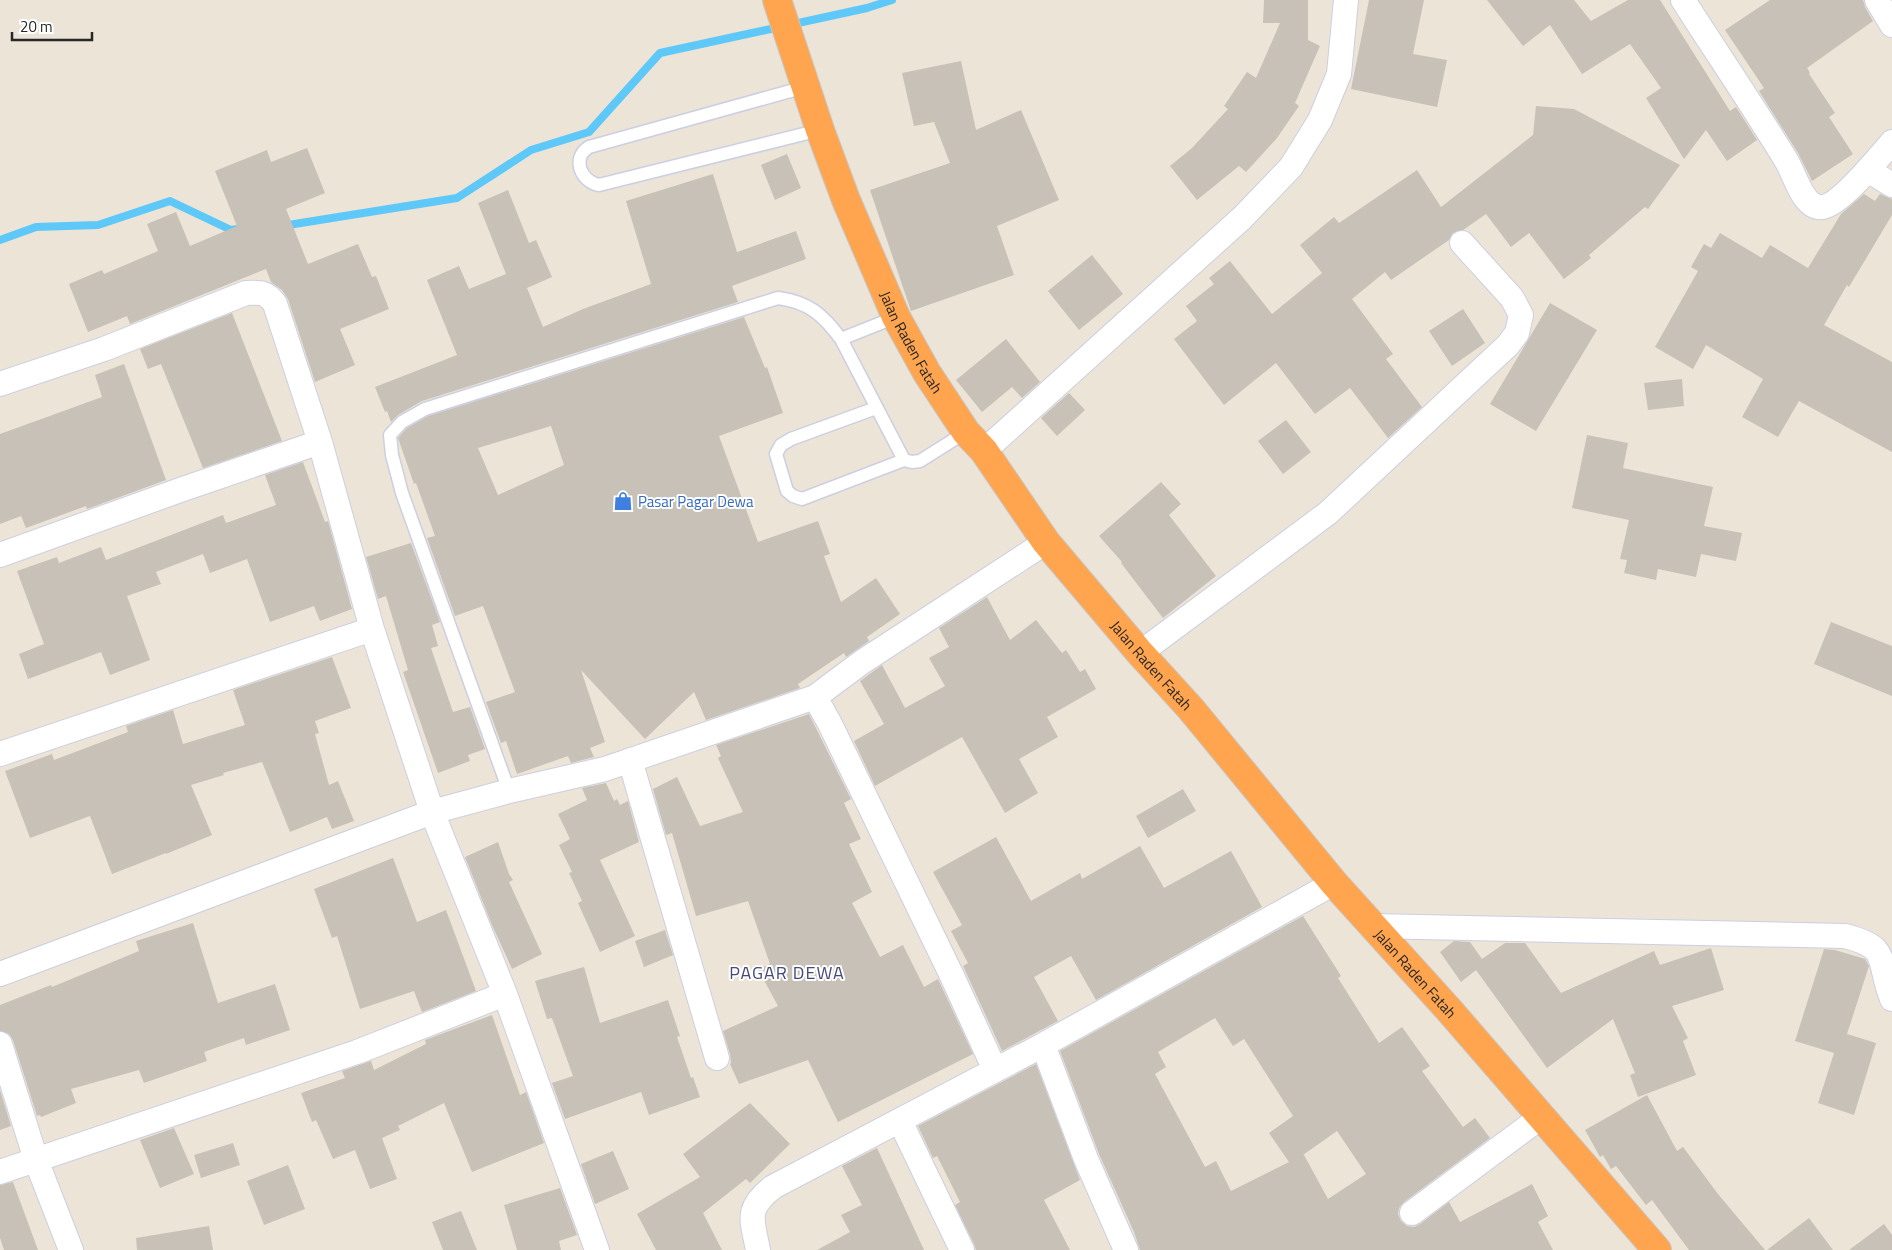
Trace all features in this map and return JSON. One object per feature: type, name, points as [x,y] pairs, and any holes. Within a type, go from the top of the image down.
[{"type":"highway","name":"Jalan Raden Fatah","points":[[777,0],[820,130],[846,200],[896,317],[928,373],[1046,542],[1140,653],[1191,709],[1334,883],[1449,1010],[1657,1250]]},
{"type":"street","points":[[975,441],[1242,218],[1291,167],[1320,120],[1339,74],[1346,0]]},
{"type":"street","points":[[1683,0],[1788,162],[1807,202],[1823,207],[1836,201],[1868,170],[1892,142]]},
{"type":"street","points":[[1877,0],[1892,24]]},
{"type":"street","points":[[1868,170],[1892,185]]},
{"type":"street","points":[[1140,653],[1328,514],[1508,346],[1516,333],[1521,315],[1512,298],[1462,243]]},
{"type":"street","points":[[0,384],[104,349],[246,293],[261,292],[270,297],[275,304],[320,442],[372,629],[432,812],[505,994],[596,1250]]},
{"type":"street","points":[[0,555],[320,442]]},
{"type":"street","points":[[0,974],[432,812],[509,791],[605,769],[815,697],[862,662],[1046,542]]},
{"type":"street","points":[[0,754],[372,629]]},
{"type":"street","points":[[815,697],[830,724],[995,1070]]},
{"type":"street","points":[[630,760],[717,1058]]},
{"type":"street","points":[[758,1250],[752,1219],[753,1209],[756,1202],[773,1187],[1043,1045],[1334,883]]},
{"type":"street","points":[[1372,926],[1844,936],[1866,941],[1874,945],[1881,952],[1887,986],[1892,999]]},
{"type":"street","points":[[0,1172],[357,1052],[505,994]]},
{"type":"street","points":[[0,1044],[36,1160],[71,1250]]},
{"type":"street","points":[[1043,1045],[1086,1159],[1126,1250]]},
{"type":"street","points":[[1412,1213],[1541,1118]]},
{"type":"street","points":[[900,1121],[962,1250]]},
{"type":"lane","points":[[802,76],[589,147],[580,155],[579,163],[586,179],[593,184],[599,185],[820,130]]},
{"type":"lane","points":[[509,791],[402,493],[392,455],[390,435],[402,422],[425,409],[778,298],[796,300],[810,307],[828,322],[841,339],[904,460]]},
{"type":"lane","points":[[841,339],[896,317]]},
{"type":"lane","points":[[876,408],[791,439],[781,445],[776,454],[787,492],[802,499],[904,460],[920,461],[975,441]]},
{"type":"building","points":[[1264,0],[1308,0],[1308,40],[1320,46],[1295,103],[1299,106],[1277,138],[1246,172],[1239,166],[1197,200],[1170,166],[1192,148],[1228,109],[1224,106],[1247,72],[1256,78],[1280,23],[1263,23]]},
{"type":"building","points":[[1369,0],[1424,0],[1413,54],[1447,60],[1437,107],[1351,89]]},
{"type":"building","points":[[1487,0],[1574,0],[1591,21],[1628,0],[1660,0],[1730,111],[1736,107],[1757,140],[1727,161],[1706,130],[1684,159],[1646,98],[1661,88],[1630,44],[1582,74],[1550,25],[1523,46]]},
{"type":"building","points":[[1770,0],[1863,0],[1873,21],[1807,68],[1835,113],[1829,117],[1853,154],[1812,181],[1798,153],[1759,91],[1764,88],[1725,30]]},
{"type":"building","points":[[961,61],[976,130],[1021,110],[1059,200],[997,226],[1014,275],[911,311],[870,190],[950,163],[934,122],[914,126],[902,73]]},
{"type":"building","points":[[1536,106],[1574,109],[1680,165],[1648,209],[1645,207],[1589,255],[1591,258],[1564,279],[1529,233],[1511,247],[1486,214],[1463,230],[1453,233],[1449,240],[1391,280],[1385,272],[1352,299],[1393,354],[1386,359],[1422,407],[1388,438],[1350,388],[1315,414],[1276,363],[1224,405],[1174,339],[1197,321],[1186,306],[1214,284],[1209,278],[1230,261],[1272,314],[1322,273],[1300,245],[1334,217],[1339,223],[1417,170],[1441,207],[1533,135]]},
{"type":"building","points":[[307,148],[325,193],[286,209],[308,264],[358,244],[372,277],[376,276],[389,309],[340,329],[355,365],[315,382],[288,299],[282,290],[271,282],[266,269],[130,324],[127,316],[88,332],[69,284],[102,270],[104,274],[158,251],[147,224],[176,212],[190,246],[237,226],[215,171],[267,150],[271,162]]},
{"type":"building","points":[[787,154],[801,188],[775,200],[761,165]]},
{"type":"building","points":[[713,174],[737,252],[796,231],[806,259],[732,286],[738,302],[422,401],[398,415],[391,422],[375,387],[457,355],[427,280],[459,266],[469,289],[506,274],[478,203],[508,190],[529,243],[536,240],[552,277],[527,288],[543,327],[583,309],[651,284],[626,201]]},
{"type":"building","points":[[1864,194],[1875,201],[1880,194],[1892,199],[1892,215],[1824,325],[1892,362],[1892,452],[1799,401],[1778,437],[1742,417],[1763,379],[1706,345],[1693,369],[1655,347],[1698,271],[1691,267],[1704,244],[1711,248],[1720,233],[1762,258],[1770,245],[1808,268],[1841,214]]},
{"type":"building","points":[[1092,255],[1123,294],[1079,330],[1048,291]]},
{"type":"building","points":[[1550,303],[1597,330],[1536,431],[1490,404]]},
{"type":"building","points":[[1463,309],[1485,343],[1452,366],[1429,331]]},
{"type":"building","points":[[232,313],[282,441],[203,468],[161,364],[148,369],[140,349]]},
{"type":"building","points":[[744,317],[765,368],[767,367],[783,413],[719,436],[758,542],[818,521],[830,554],[824,556],[841,602],[876,578],[900,614],[867,637],[869,641],[846,657],[844,653],[798,684],[800,688],[706,720],[694,692],[645,739],[581,670],[605,742],[590,748],[594,757],[571,763],[568,756],[517,774],[506,741],[501,743],[486,702],[515,692],[483,606],[455,616],[427,538],[435,536],[398,438],[407,428],[428,416]],"holes":[[[551,426],[564,465],[498,495],[478,448]]]},
{"type":"building","points":[[1006,339],[1040,382],[1022,398],[1012,387],[982,412],[956,380]]},
{"type":"building","points":[[124,364],[166,480],[87,509],[86,506],[26,528],[21,516],[0,524],[0,434],[102,397],[95,375]]},
{"type":"building","points":[[1682,379],[1684,406],[1648,410],[1644,383]]},
{"type":"building","points":[[1069,393],[1085,410],[1057,436],[1041,418]]},
{"type":"building","points":[[1286,420],[1311,452],[1283,474],[1258,441]]},
{"type":"building","points":[[1587,435],[1628,443],[1623,468],[1713,487],[1704,526],[1742,533],[1736,561],[1701,554],[1696,577],[1658,569],[1656,580],[1624,573],[1627,560],[1620,559],[1629,520],[1572,508]]},
{"type":"building","points":[[303,462],[325,522],[328,521],[352,609],[320,621],[314,606],[270,622],[247,559],[210,573],[203,554],[156,572],[161,584],[127,596],[150,660],[110,675],[101,652],[28,679],[19,654],[44,644],[17,571],[57,557],[59,563],[101,547],[106,560],[223,515],[226,523],[276,505],[265,475]]},
{"type":"building","points":[[1161,482],[1181,504],[1169,515],[1216,576],[1163,618],[1122,562],[1099,536]]},
{"type":"building","points":[[411,543],[440,622],[432,625],[438,646],[431,648],[453,712],[470,707],[485,749],[468,755],[470,761],[438,773],[403,672],[408,670],[386,596],[378,599],[366,557]]},
{"type":"building","points":[[987,597],[1010,640],[1036,620],[1062,653],[1066,650],[1080,672],[1085,669],[1096,689],[1047,717],[1058,737],[1019,759],[1038,793],[1005,813],[962,737],[875,786],[854,741],[884,724],[860,681],[882,665],[905,708],[945,686],[929,658],[949,647],[939,628]]},
{"type":"building","points":[[1831,622],[1892,646],[1892,696],[1814,664]]},
{"type":"building","points":[[332,657],[351,708],[315,721],[319,733],[315,734],[329,785],[338,781],[354,821],[332,829],[327,817],[290,832],[262,762],[223,773],[224,775],[191,785],[212,835],[112,874],[90,816],[30,838],[5,771],[52,754],[54,760],[128,732],[126,726],[173,710],[183,744],[245,725],[233,690]]},
{"type":"building","points":[[809,714],[851,799],[844,803],[861,839],[849,844],[872,892],[852,903],[880,957],[903,945],[924,987],[938,979],[973,1054],[838,1122],[808,1060],[739,1084],[730,1064],[730,1054],[723,1031],[778,1006],[758,969],[770,964],[748,901],[696,916],[672,833],[666,835],[653,789],[677,777],[700,826],[743,812],[718,758],[721,756],[716,745]]},
{"type":"building","points":[[606,783],[614,801],[617,799],[620,805],[628,801],[639,842],[600,860],[635,936],[600,952],[578,903],[582,901],[569,873],[572,872],[559,845],[570,839],[558,814],[587,800],[582,788]]},
{"type":"building","points":[[1183,789],[1196,811],[1148,838],[1136,816]]},
{"type":"building","points":[[996,837],[1031,901],[1080,873],[1082,879],[1140,846],[1164,888],[1231,851],[1262,907],[1096,1000],[1071,956],[1034,977],[1058,1021],[1002,1051],[963,966],[968,963],[951,931],[962,925],[933,872]]},
{"type":"building","points":[[498,842],[509,874],[513,880],[509,882],[542,954],[512,969],[465,857]]},
{"type":"building","points":[[393,858],[417,922],[446,910],[476,991],[422,1012],[414,991],[360,1009],[337,936],[332,938],[314,889]]},
{"type":"building","points":[[1303,916],[1341,976],[1338,978],[1379,1043],[1402,1027],[1430,1066],[1422,1071],[1463,1127],[1475,1118],[1490,1138],[1404,1202],[1399,1208],[1398,1214],[1401,1221],[1407,1226],[1414,1227],[1449,1202],[1460,1222],[1532,1184],[1548,1216],[1538,1222],[1553,1250],[1140,1250],[1134,1232],[1099,1154],[1060,1051]],"holes":[[[1215,1018],[1233,1046],[1244,1039],[1293,1116],[1269,1133],[1289,1162],[1231,1191],[1216,1161],[1205,1167],[1155,1074],[1166,1067],[1158,1052]],[[1337,1131],[1366,1174],[1328,1199],[1303,1155]]]},
{"type":"building","points":[[193,923],[218,1003],[275,984],[290,1030],[246,1045],[244,1038],[204,1052],[207,1061],[144,1083],[139,1070],[71,1089],[76,1103],[41,1117],[40,1115],[37,1116],[13,1040],[9,1034],[0,1031],[0,1005],[51,985],[52,987],[139,951],[136,941]]},
{"type":"building","points":[[665,930],[673,955],[644,967],[635,941]]},
{"type":"building","points":[[1454,941],[1470,942],[1482,959],[1505,943],[1525,943],[1561,993],[1654,951],[1660,965],[1711,948],[1724,990],[1672,1006],[1688,1038],[1683,1041],[1696,1075],[1638,1097],[1630,1075],[1635,1073],[1613,1019],[1547,1068],[1476,970],[1461,982],[1440,952]]},
{"type":"building","points":[[1824,949],[1835,950],[1865,959],[1869,966],[1847,1034],[1876,1043],[1854,1115],[1818,1103],[1834,1053],[1795,1041]]},
{"type":"building","points":[[584,967],[600,1023],[668,1000],[680,1036],[677,1037],[691,1078],[693,1077],[700,1097],[649,1115],[641,1092],[565,1119],[552,1083],[573,1076],[552,1018],[547,1019],[535,981]]},
{"type":"building","points":[[492,1015],[520,1095],[526,1092],[544,1143],[472,1172],[444,1103],[398,1126],[400,1130],[382,1138],[397,1179],[370,1189],[355,1150],[333,1159],[316,1120],[312,1122],[301,1093],[345,1078],[342,1071],[371,1061],[374,1070],[426,1044],[425,1040]]},
{"type":"building","points":[[1036,1064],[1080,1180],[1044,1200],[1070,1250],[976,1250],[955,1205],[960,1202],[937,1156],[933,1158],[918,1126]]},
{"type":"building","points":[[0,1090],[11,1126],[0,1130]]},
{"type":"building","points":[[1647,1095],[1677,1151],[1683,1147],[1718,1194],[1765,1250],[1689,1250],[1652,1200],[1646,1205],[1616,1166],[1611,1169],[1603,1155],[1600,1157],[1585,1130]]},
{"type":"building","points":[[750,1103],[790,1144],[750,1183],[746,1179],[703,1213],[722,1250],[656,1250],[637,1214],[700,1177],[683,1154]]},
{"type":"building","points":[[174,1128],[194,1174],[160,1188],[140,1140]]},
{"type":"building","points":[[233,1143],[240,1165],[201,1178],[194,1155]]},
{"type":"building","points":[[877,1148],[924,1250],[817,1250],[850,1232],[841,1215],[862,1205],[842,1166]]},
{"type":"building","points":[[613,1151],[629,1189],[595,1204],[581,1164]]},
{"type":"building","points":[[288,1165],[305,1209],[264,1225],[247,1181]]},
{"type":"building","points":[[13,1182],[38,1250],[4,1250],[0,1238],[0,1185]]},
{"type":"building","points":[[560,1188],[577,1235],[559,1241],[561,1250],[517,1250],[504,1205]]},
{"type":"building","points":[[461,1211],[477,1250],[443,1250],[432,1222]]},
{"type":"building","points":[[1809,1218],[1833,1250],[1767,1250]]},
{"type":"building","points":[[1884,1224],[1892,1235],[1892,1250],[1849,1250]]},
{"type":"building","points":[[209,1226],[213,1250],[137,1250],[136,1238]]},
{"type":"waterway","points":[[282,226],[457,198],[531,150],[589,132],[660,53],[867,8],[892,0]]},
{"type":"waterway","points":[[0,240],[36,227],[98,225],[170,201],[231,230],[238,229]]},
{"type":"place","name":"Pasar Pagar Dewa","points":[[623,501]]},
{"type":"district","name":"PAGAR DEWA","points":[[787,972]]}]
